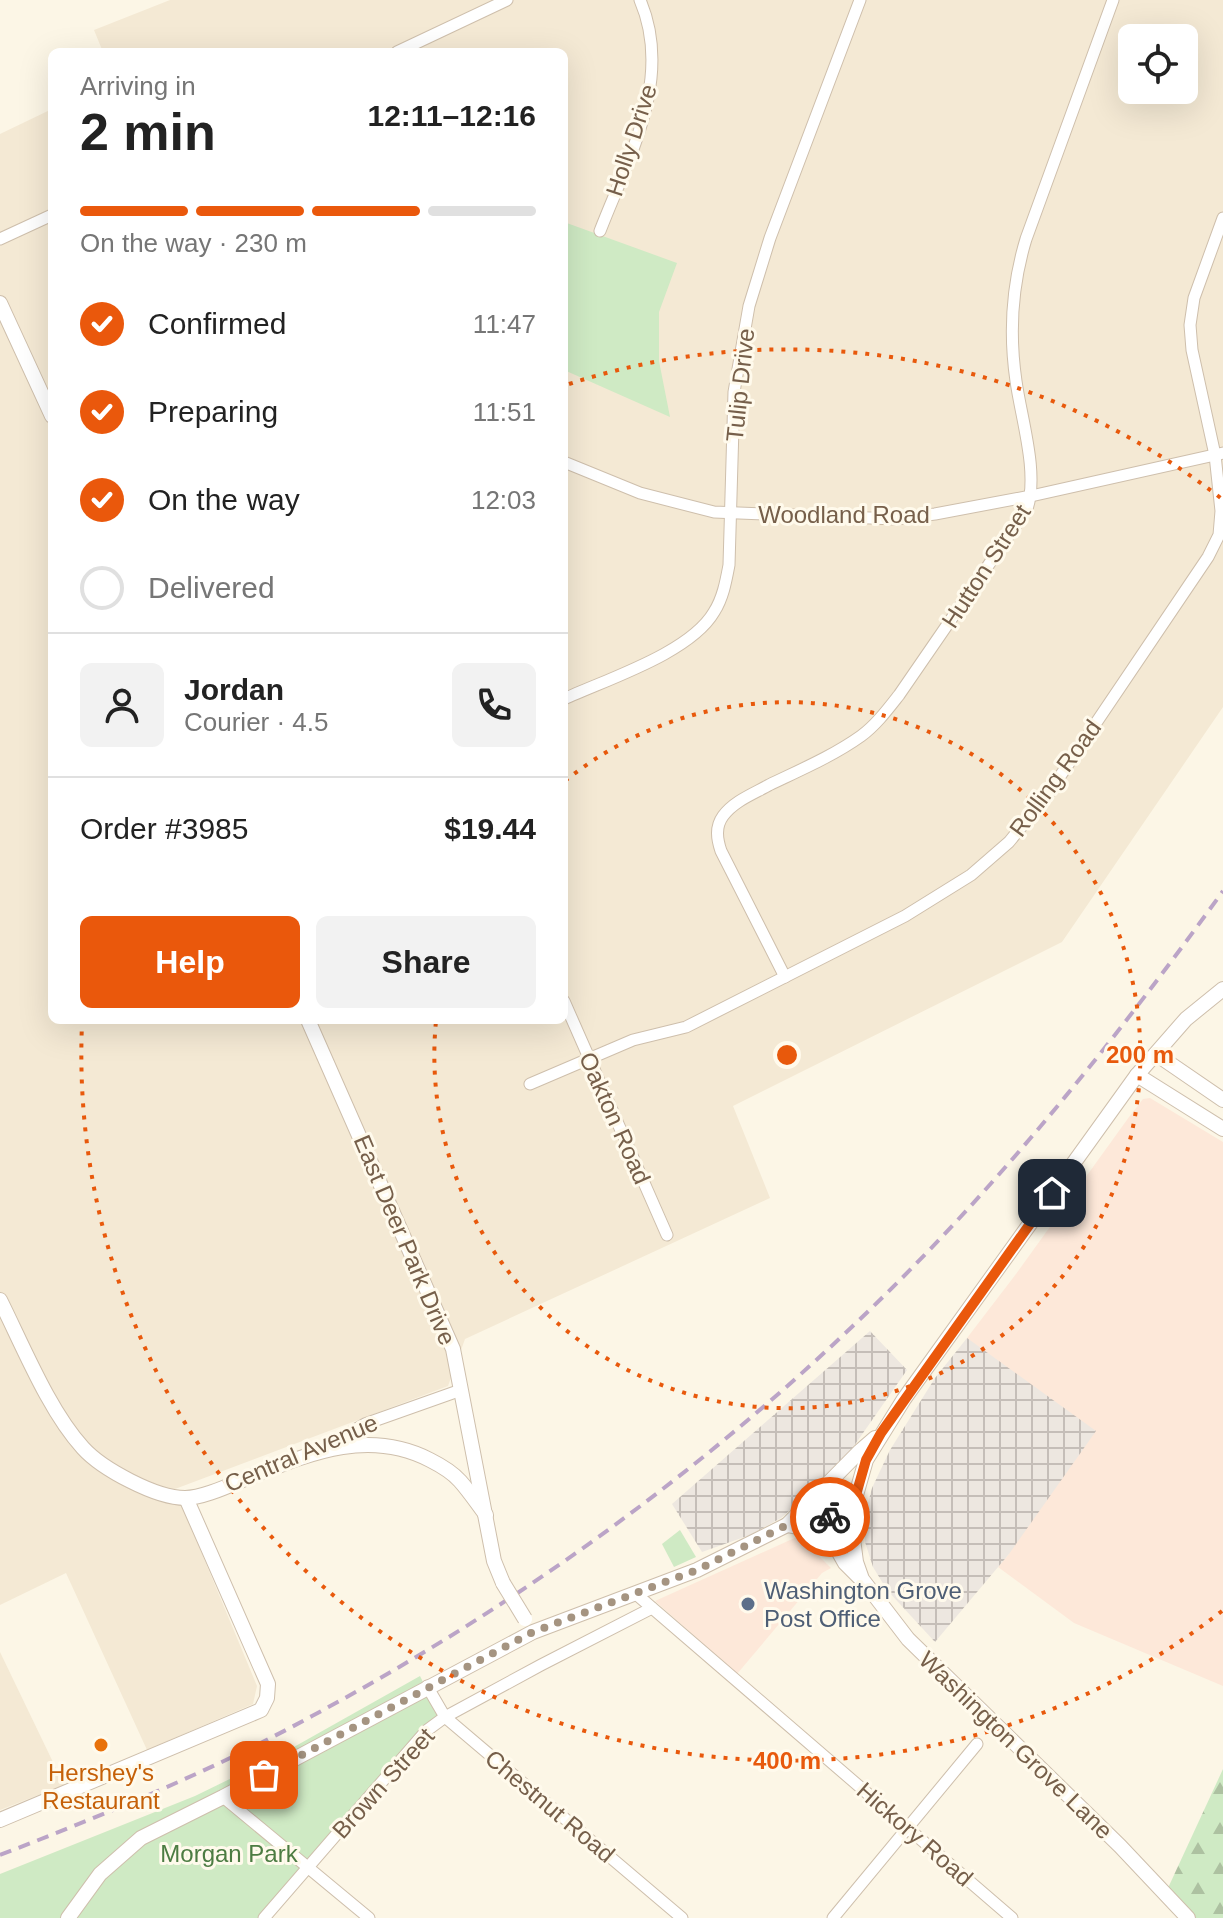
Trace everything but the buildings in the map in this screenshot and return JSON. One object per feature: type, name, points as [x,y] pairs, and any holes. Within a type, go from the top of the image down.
[{"type":"street","points":[[405,48],[507,0]]},
{"type":"street","name":"Holly Drive","points":[[600,231],[647,110],[653,74],[652,41],[640,0]]},
{"type":"street","name":"Tulip Drive","points":[[568,697],[669,652],[693,637],[713,614],[724,589],[729,565],[734,392],[749,306],[770,238],[860,0]]},
{"type":"street","name":"Hutton Street","points":[[785,977],[721,851],[717,838],[718,826],[738,801],[844,747],[864,734],[880,718],[1018,522],[1031,496],[1012,345],[1017,274],[1026,239],[1113,0]]},
{"type":"street","points":[[0,239],[48,217]]},
{"type":"street","name":"Rolling Road","points":[[530,1084],[633,1040],[686,1027],[905,916],[971,875],[1009,842],[1048,794],[1208,557],[1219,535],[1219,454],[1192,350],[1190,325],[1194,298],[1223,218]]},
{"type":"street","points":[[0,303],[48,407]]},
{"type":"street","name":"Woodland Road","points":[[568,464],[640,493],[730,514],[896,519],[1031,496],[1219,454]]},
{"type":"street","points":[[68,1918],[100,1874],[141,1838],[427,1686],[529,1626],[636,1594],[697,1570],[792,1521],[850,1511],[866,1460],[881,1433],[1137,1075],[1186,1019],[1223,989]]},
{"type":"street","name":"Oakton Road","points":[[568,1010],[667,1235]]},
{"type":"street","name":"East Deer Park Drive","points":[[310,1024],[453,1349],[494,1561],[503,1583],[529,1626]]},
{"type":"street","points":[[1156,1054],[1223,1100]]},
{"type":"street","points":[[1137,1075],[1223,1129]]},
{"type":"street","points":[[0,1300],[60,1418],[82,1448],[132,1482],[186,1498],[268,1684],[267,1698],[261,1710],[0,1820]]},
{"type":"street","name":"Central Avenue","points":[[186,1498],[225,1487],[319,1450],[337,1437],[365,1424],[461,1390]]},
{"type":"street","points":[[792,1521],[881,1433]]},
{"type":"street","name":"East Deer Park Drive","points":[[319,1450],[382,1444],[413,1451],[458,1479],[486,1515]]},
{"type":"street","name":"Washington Grove Lane","points":[[850,1511],[856,1562],[862,1579],[908,1639],[1120,1846],[1188,1918]]},
{"type":"street","points":[[792,1521],[823,1532],[845,1563],[862,1579]]},
{"type":"street","name":"Hickory Road","points":[[636,1594],[1012,1918]]},
{"type":"street","name":"Brown Street","points":[[264,1918],[426,1731],[445,1717],[652,1608]]},
{"type":"street","name":"Chestnut Road","points":[[427,1686],[445,1717],[682,1918]]},
{"type":"street","points":[[833,1918],[977,1744]]},
{"type":"street","points":[[223,1797],[306,1869],[369,1918]]},
{"type":"shaded area","points":[[170,0],[1223,0],[1223,707],[1062,942],[733,1106],[770,1198],[465,1339],[448,1386],[175,1489],[257,1686],[253,1704],[147,1750],[66,1573],[0,1605],[0,134],[48,111],[48,1024],[568,1024],[568,48],[101,48],[94,30]]},
{"type":"shaded area","points":[[1150,1098],[1223,1142],[1223,1686],[1074,1623],[998,1567],[1009,1554],[967,1338],[1129,1117],[1143,1099]]},
{"type":"shaded area","points":[[870,1331],[907,1370],[840,1466],[781,1518],[750,1535],[702,1552],[672,1504]]},
{"type":"shaded area","points":[[967,1338],[1096,1431],[1009,1554],[935,1642],[887,1590],[873,1567],[865,1542],[864,1518],[872,1488],[890,1450],[935,1378]]},
{"type":"shaded area","points":[[799,1536],[831,1568],[822,1573],[737,1674],[655,1601]]},
{"type":"shaded area","points":[[0,1652],[64,1785],[0,1810]]},
{"type":"green space","points":[[568,223],[677,263],[659,312],[659,361],[670,417],[568,372]]},
{"type":"green space","points":[[680,1530],[696,1557],[674,1567],[662,1544]]},
{"type":"green space","name":"Morgan Park","points":[[420,1676],[439,1714],[260,1918],[0,1918],[0,1874],[195,1796],[285,1752]]},
{"type":"green space","points":[[1223,1769],[1223,1918],[1195,1918],[1168,1888]]},
{"type":"railway","points":[[0,1855],[119,1808],[312,1716],[470,1624],[547,1573],[694,1465],[832,1346],[985,1190],[1068,1093],[1223,891]]},
{"type":"way so far","points":[[264,1775],[533,1632],[697,1570],[787,1525],[830,1517]]},
{"type":"place","name":"Washington Grove Post Office","points":[[748,1604]]},
{"type":"place","name":"Hershey's Restaurant","points":[[101,1745]]},
{"type":"route","points":[[830,1517],[850,1516],[866,1460],[881,1433],[1052,1193]]}]
